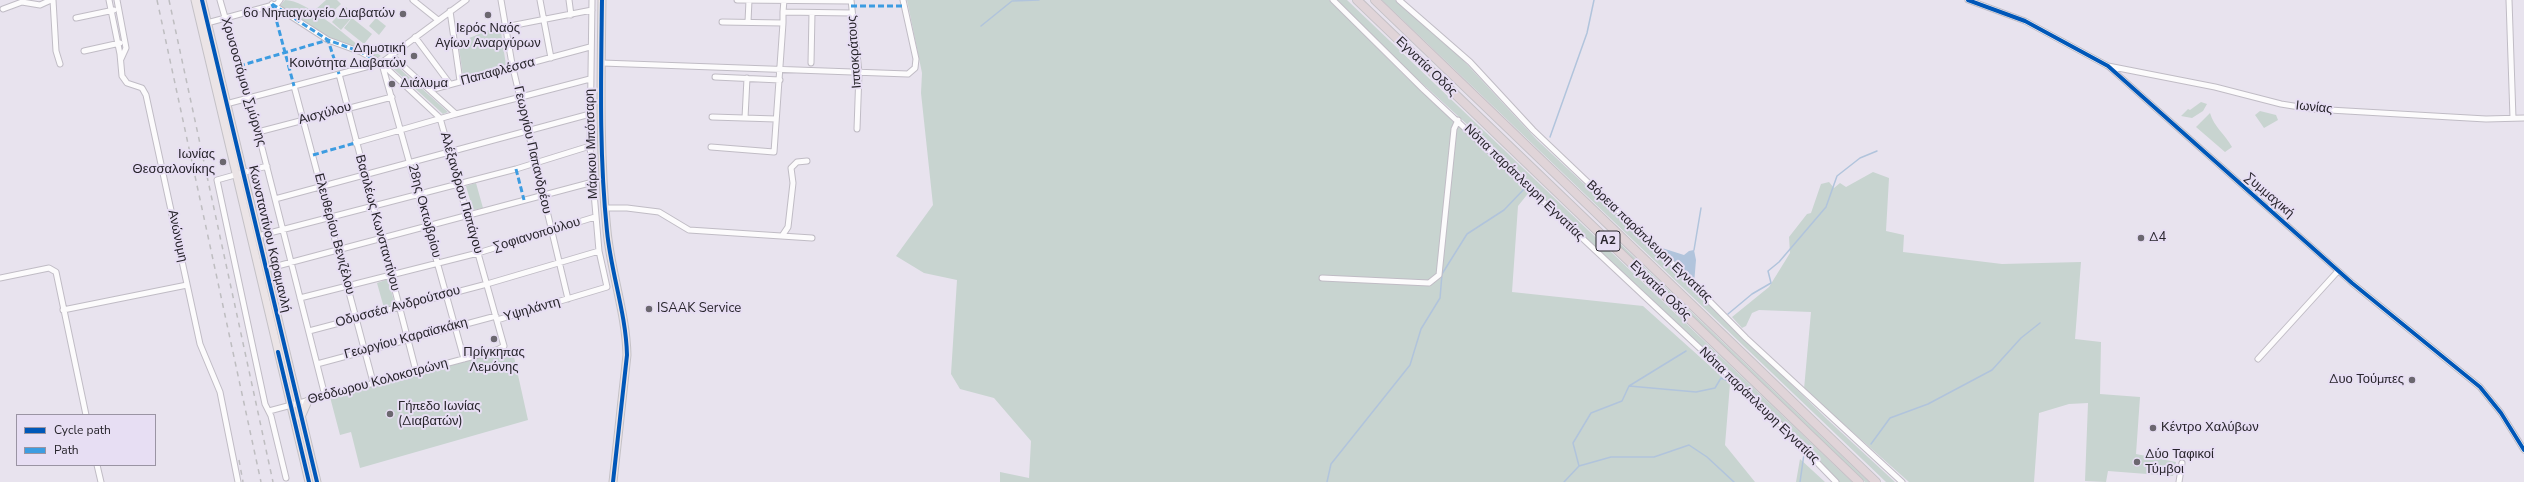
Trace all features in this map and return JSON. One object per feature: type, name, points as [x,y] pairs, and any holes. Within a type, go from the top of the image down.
[{"type":"highway","name":"Εγνατία Οδός","points":[[1357,0],[1859,482]]},
{"type":"highway","name":"Εγνατία Οδός","points":[[1375,0],[1876,482]]},
{"type":"main road","name":"Κωνσταντίνου Καραμανλή","points":[[195,0],[239,174],[294,405],[301,417],[316,482]]},
{"type":"main road","name":"Κωνσταντίνου Καραμανλή","points":[[202,0],[226,104],[239,174],[258,236],[266,269],[309,482]]},
{"type":"main road","points":[[602,0],[600,143],[608,245],[627,350],[613,482]]},
{"type":"main road","points":[[301,417],[308,401]]},
{"type":"street","points":[[3,9],[20,2],[42,4],[52,0],[56,51],[60,64]]},
{"type":"street","name":"Ανώνυμη","points":[[109,0],[124,82],[138,86],[146,95],[200,344],[220,392],[238,482]]},
{"type":"street","points":[[117,0],[125,42],[125,53],[121,59]]},
{"type":"street","name":"Χρυσοστόμου Σμύρνης","points":[[220,0],[258,132],[325,396]]},
{"type":"street","points":[[207,23],[271,2],[277,4],[280,0]]},
{"type":"street","points":[[413,0],[438,20]]},
{"type":"street","points":[[226,104],[381,63],[465,0]]},
{"type":"street","name":"Γεωργίου Παπανδρέου","points":[[501,0],[513,68],[550,230],[568,299]]},
{"type":"street","points":[[540,0],[550,58]]},
{"type":"street","points":[[569,0],[571,15]]},
{"type":"street","name":"Μάρκου Μπότσαρη","points":[[592,0],[590,47],[590,146],[595,218],[599,251],[607,287]]},
{"type":"street","points":[[737,0],[851,0]]},
{"type":"street","points":[[748,0],[748,22]]},
{"type":"street","points":[[711,147],[774,152],[780,80],[784,0]]},
{"type":"street","name":"Ιπποκράτους","points":[[851,0],[859,72],[857,128]]},
{"type":"street","points":[[602,63],[780,68],[908,74],[916,68],[916,59],[904,0]]},
{"type":"street","name":"Νότια παράπλευρη Εγνατίας","points":[[1333,0],[1770,414],[1836,482]]},
{"type":"street","name":"Βόρεια παράπλευρη Εγνατίας","points":[[1399,0],[1470,62],[1533,130],[1637,229],[1746,338],[1902,482]]},
{"type":"street","name":"Συμμαχική","points":[[1968,0],[2025,21],[2108,66],[2338,270],[2480,388],[2501,413],[2524,450]]},
{"type":"street","points":[[2509,0],[2513,118]]},
{"type":"street","name":"Αλέξανδρου Παπάγου","points":[[271,2],[328,40],[361,52],[381,63],[440,118],[504,346]]},
{"type":"street","points":[[76,18],[118,9]]},
{"type":"street","points":[[505,27],[544,21],[592,10]]},
{"type":"street","points":[[450,12],[460,81]]},
{"type":"street","points":[[783,12],[852,13]]},
{"type":"street","points":[[811,63],[812,12]]},
{"type":"street","points":[[722,22],[783,23]]},
{"type":"street","points":[[415,37],[450,84]]},
{"type":"street","points":[[84,51],[125,42]]},
{"type":"street","name":"Παπαφλέσσα","points":[[430,90],[590,47]]},
{"type":"street","points":[[391,55],[456,114]]},
{"type":"street","name":"28ης Οκτωβρίου","points":[[381,63],[392,97],[464,358]]},
{"type":"street","name":"Ιωνίας","points":[[2108,66],[2215,87],[2281,104],[2312,109],[2524,118]]},
{"type":"street","points":[[2118,76],[2123,69]]},
{"type":"street","name":"Βασιλέως Κωνσταντίνου","points":[[339,74],[355,143],[416,371]]},
{"type":"street","points":[[714,77],[780,80]]},
{"type":"street","points":[[745,118],[747,78]]},
{"type":"street","points":[[355,143],[440,118],[590,79]]},
{"type":"street","name":"Ελευθερίου Βενιζέλου","points":[[294,86],[373,382]]},
{"type":"street","name":"Αισχύλου","points":[[258,132],[392,97]]},
{"type":"street","points":[[275,198],[364,176],[527,130],[590,114]]},
{"type":"street","points":[[712,117],[776,119]]},
{"type":"street","points":[[1322,278],[1429,283],[1437,279],[1439,275],[1450,180],[1454,129],[1458,120]]},
{"type":"street","points":[[258,236],[535,163],[590,146]]},
{"type":"street","points":[[782,236],[788,227],[793,183],[791,168],[797,162],[807,161]]},
{"type":"street","points":[[267,166],[217,180],[269,411],[286,478]]},
{"type":"street","points":[[266,269],[593,182]]},
{"type":"street","points":[[605,208],[627,208],[659,212],[688,230],[812,238]]},
{"type":"street","name":"Σοφιανοπούλου","points":[[300,298],[438,264],[595,218]]},
{"type":"street","name":"Οδυσσέα Ανδρούτσου","points":[[309,331],[487,284],[599,251]]},
{"type":"street","points":[[0,278],[50,268],[56,272],[86,414]]},
{"type":"street","points":[[2258,359],[2338,270]]},
{"type":"street","points":[[63,310],[187,285]]},
{"type":"street","name":"Υψηλάντη","points":[[496,318],[607,287]]},
{"type":"street","name":"Γεωργίου Καραϊσκάκη","points":[[317,364],[408,338],[455,326],[496,318]]},
{"type":"street","name":"Θεόδωρου Κολοκοτρώνη","points":[[269,411],[497,350],[504,346]]},
{"type":"street","points":[[2179,482],[2182,463]]},
{"type":"street","points":[[97,466],[100,482]]},
{"type":"shaded area","points":[[285,0],[304,6],[325,19],[362,48],[366,44],[381,56],[377,58],[329,38],[279,7]]},
{"type":"shaded area","points":[[326,0],[337,0],[341,4],[325,19],[316,9]]},
{"type":"shaded area","points":[[907,0],[1329,0],[1405,76],[1530,191],[1518,206],[1512,292],[1643,306],[1730,384],[1725,445],[1755,482],[1000,482],[1000,472],[1029,478],[1031,441],[994,398],[960,389],[951,374],[957,280],[924,273],[896,256],[933,205],[921,93],[922,73]]},
{"type":"shaded area","points":[[1337,0],[1347,0],[1852,482],[1839,482],[1776,417],[1600,253],[1492,147],[1402,65]]},
{"type":"shaded area","points":[[1382,0],[1395,0],[1462,59],[1537,140],[1645,241],[1828,420],[1895,482],[1886,482]]},
{"type":"shaded area","points":[[346,7],[354,15],[341,30],[332,22]]},
{"type":"shaded area","points":[[352,18],[372,34],[364,44],[344,28]]},
{"type":"shaded area","points":[[376,18],[386,26],[379,35],[369,26]]},
{"type":"shaded area","points":[[500,26],[506,65],[463,76],[458,41]]},
{"type":"shaded area","points":[[390,60],[448,112],[443,114],[387,63]]},
{"type":"shaded area","points":[[2201,102],[2207,104],[2203,111],[2192,118],[2181,116],[2188,109],[2190,110]]},
{"type":"shaded area","points":[[2260,111],[2276,115],[2278,120],[2264,128],[2255,115]]},
{"type":"shaded area","points":[[2210,113],[2214,122],[2232,147],[2225,152],[2196,127]]},
{"type":"shaded area","points":[[1873,172],[1889,178],[1886,231],[1904,235],[1903,252],[2002,264],[2081,262],[2075,339],[2101,342],[2100,394],[2140,397],[2136,454],[2176,462],[2173,476],[2108,471],[2106,482],[2085,481],[2088,403],[2069,404],[2039,413],[2034,482],[1909,482],[1804,389],[1811,312],[1759,310],[1752,313],[1746,326],[1742,328],[1732,317],[1769,287],[1790,253],[1789,237],[1807,214],[1811,213],[1821,184],[1829,182],[1834,188],[1840,183],[1846,187]]},
{"type":"shaded area","points":[[476,183],[483,208],[473,210],[466,186]]},
{"type":"shaded area","points":[[1607,231],[1869,482],[1865,482],[1606,233]]},
{"type":"shaded area","points":[[388,279],[395,305],[384,308],[377,283]]},
{"type":"shaded area","points":[[512,348],[528,420],[360,468],[351,432],[340,435],[330,397]]},
{"type":"shaded area","points":[[1800,459],[1825,482],[1796,482]]},
{"type":"water","points":[[1662,248],[1684,255],[1689,251],[1694,250],[1696,260],[1694,284]]},
{"type":"waterway","points":[[981,26],[1012,1],[1039,0]]},
{"type":"waterway","points":[[1550,137],[1587,33],[1594,0]]},
{"type":"waterway","points":[[1728,314],[1752,294],[1771,283],[1768,271],[1779,262],[1826,207],[1837,176],[1860,158],[1877,151]]},
{"type":"waterway","points":[[1327,482],[1331,464],[1410,365],[1421,329],[1440,298],[1442,274],[1467,234],[1504,210],[1526,187]]},
{"type":"waterway","points":[[1694,250],[1701,208]]},
{"type":"waterway","points":[[1871,444],[1890,418],[1928,404],[1992,370],[2021,338],[2040,323]]},
{"type":"waterway","points":[[1579,466],[1573,443],[1591,413],[1622,401],[1629,386],[1686,351]]},
{"type":"waterway","points":[[1629,386],[1696,392],[1715,388],[1721,378],[1731,382]]},
{"type":"waterway","points":[[1564,482],[1579,466],[1611,457],[1654,457],[1689,445],[1707,457],[1734,482]]},
{"type":"waterway","points":[[1800,482],[1804,454]]},
{"type":"railway","points":[[157,0],[261,482]]},
{"type":"railway","points":[[169,0],[273,482]]},
{"type":"railway","points":[[239,460],[243,482]]},
{"type":"marked path","points":[[272,4],[328,40],[361,52],[381,63]]},
{"type":"marked path","points":[[272,4],[294,86]]},
{"type":"marked path","points":[[851,6],[904,6]]},
{"type":"marked path","points":[[239,66],[328,40],[339,74]]},
{"type":"marked path","points":[[313,155],[355,143]]},
{"type":"marked path","points":[[516,169],[524,200]]},
{"type":"cycle path","points":[[202,0],[317,482]]},
{"type":"cycle path","points":[[602,0],[601,116],[604,202],[609,247],[624,324],[627,355],[613,482]]},
{"type":"cycle path","points":[[1968,0],[2025,21],[2108,66],[2352,283],[2480,387],[2501,413],[2524,450]]},
{"type":"cycle path","points":[[278,352],[309,482]]},
{"type":"place","name":"6ο Νηπιαγωγείο Διαβατών","points":[[403,14]]},
{"type":"place","name":"Ιερός Ναός Αγίων Αναργύρων","points":[[488,15]]},
{"type":"place","name":"Δημοτική Κοινότητα Διαβατών","points":[[414,56]]},
{"type":"place","name":"Διάλυμα","points":[[392,84]]},
{"type":"place","name":"Ιωνίας Θεσσαλονίκης","points":[[223,162]]},
{"type":"place","name":"Δ4","points":[[2141,238]]},
{"type":"place","name":"ISAAK Service","points":[[649,309]]},
{"type":"place","name":"Πρίγκηπας Λεμόνης","points":[[494,339]]},
{"type":"place","name":"Δυο Τούμπες","points":[[2412,380]]},
{"type":"place","name":"Γήπεδο Ιωνίας (Διαβατών)","points":[[390,414]]},
{"type":"place","name":"Κέντρο Χαλύβων","points":[[2153,428]]},
{"type":"place","name":"Δύο Ταφικοί Τύμβοι","points":[[2137,462]]}]
